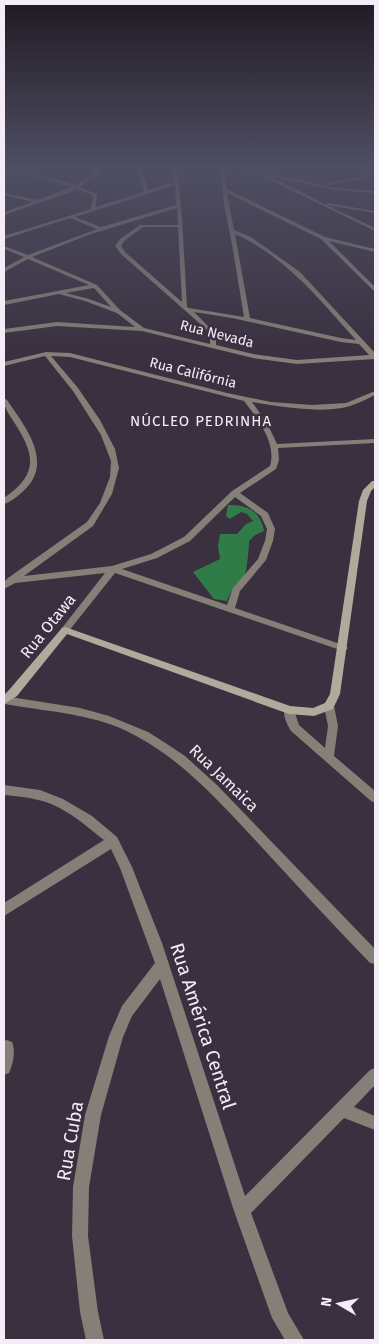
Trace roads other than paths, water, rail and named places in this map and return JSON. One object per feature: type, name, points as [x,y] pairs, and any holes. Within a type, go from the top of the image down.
[{"type":"street","points":[[4,238],[30,230]]},
{"type":"street","points":[[4,270],[26,256],[100,230]]},
{"type":"street","points":[[136,230],[119,243],[119,249],[187,308],[213,334],[213,346]]},
{"type":"street","points":[[180,230],[179,287],[187,308]]},
{"type":"street","points":[[231,230],[249,238],[298,272],[375,357]]},
{"type":"street","points":[[231,230],[247,319]]},
{"type":"street","points":[[307,230],[323,238],[375,250]]},
{"type":"street","points":[[323,238],[375,290]]},
{"type":"street","points":[[235,246],[245,244],[259,246]]},
{"type":"street","points":[[4,247],[95,286],[119,312]]},
{"type":"street","name":"Rua Nevada","points":[[4,304],[95,286]]},
{"type":"street","points":[[161,286],[179,287]]},
{"type":"street","name":"Rua Nevada","points":[[62,294],[87,300],[119,312],[142,329],[253,356],[297,362],[375,357]]},
{"type":"street","points":[[187,308],[333,338],[358,339]]},
{"type":"street","points":[[4,331],[57,324],[142,329]]},
{"type":"street","points":[[7,583],[90,524],[99,512],[109,492],[115,468],[116,462],[110,445],[97,423],[68,379],[46,354]]},
{"type":"street","name":"Rua Califórnia","points":[[4,364],[46,354],[75,356],[247,400],[293,407],[330,408],[357,403],[375,393]]},
{"type":"street","points":[[4,400],[27,438],[36,459],[31,478],[23,488],[4,502]]},
{"type":"street","points":[[7,583],[113,570],[154,556],[187,539],[236,493],[273,467],[277,456],[274,446],[256,410],[247,400]]},
{"type":"street","points":[[274,446],[375,441]]},
{"type":"street","points":[[65,630],[289,710],[314,712],[329,706],[336,694],[363,501],[366,490],[375,483]]},
{"type":"street","points":[[230,610],[236,590],[262,560],[271,529],[264,515],[236,493]]},
{"type":"street","points":[[113,570],[343,648]]},
{"type":"street","name":"Rua Otawa","points":[[4,700],[65,630],[113,570]]},
{"type":"street","name":"Rua Jamaica","points":[[4,700],[28,705],[76,710],[100,716],[150,737],[178,755],[212,786],[375,958]]},
{"type":"street","points":[[329,706],[333,726],[329,756]]},
{"type":"street","points":[[289,710],[290,718],[295,728],[375,798]]},
{"type":"street","name":"Rua América Central","points":[[4,790],[40,795],[59,802],[88,820],[113,841],[138,897],[162,965],[242,1210],[281,1318],[295,1340]]},
{"type":"street","points":[[4,910],[113,841]]},
{"type":"street","name":"Rua Cuba","points":[[95,1340],[89,1312],[80,1236],[80,1187],[93,1115],[116,1036],[127,1011],[162,965]]},
{"type":"street","points":[[4,1068],[7,1048]]},
{"type":"street","points":[[242,1210],[375,1075]]},
{"type":"street","points":[[340,1109],[375,1123]]},
{"type":"district","name":"NÚCLEO PEDRINHA","points":[[201,421]]}]
